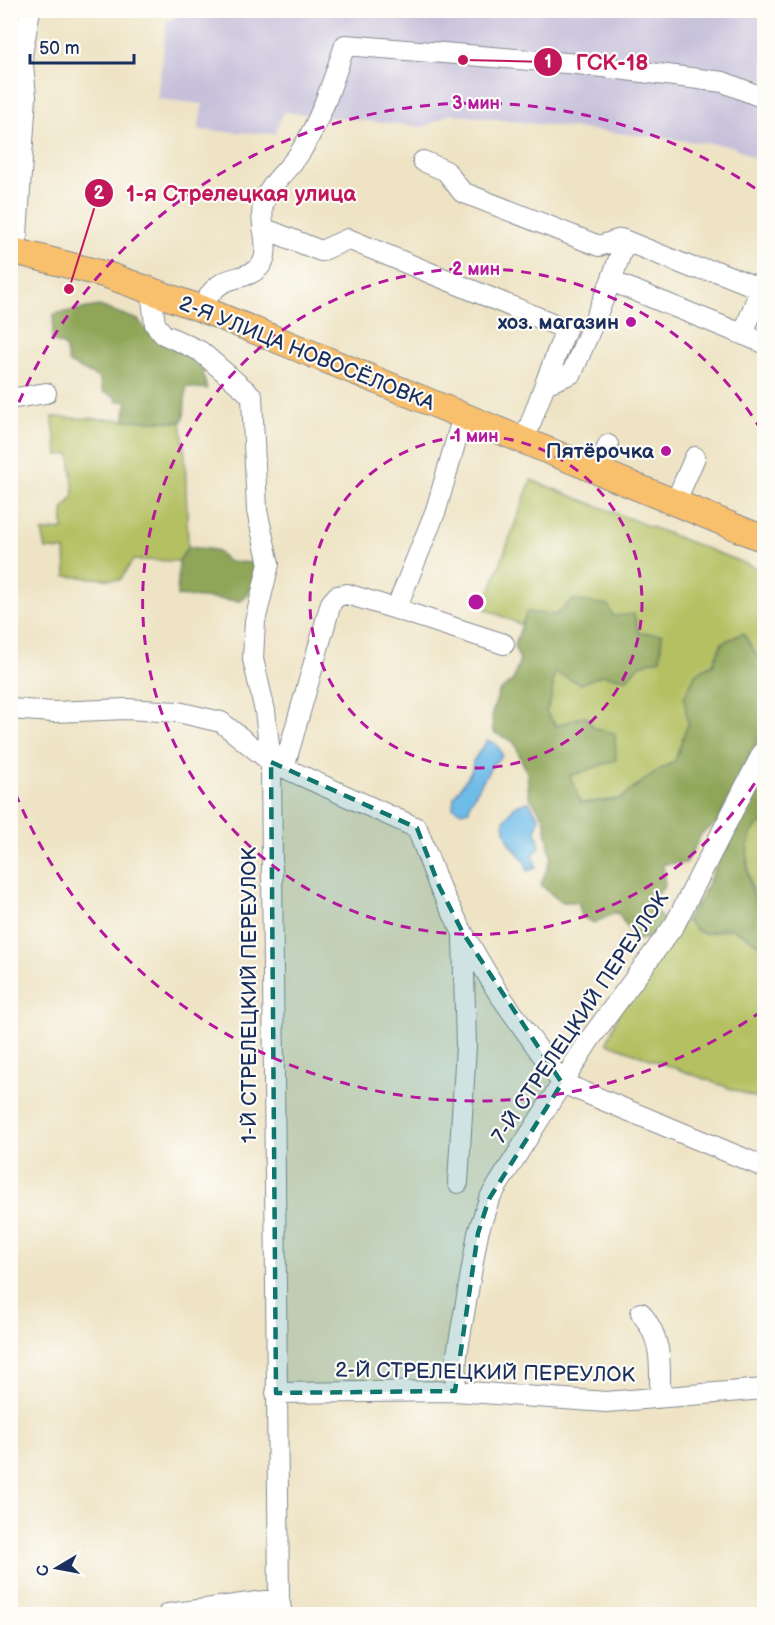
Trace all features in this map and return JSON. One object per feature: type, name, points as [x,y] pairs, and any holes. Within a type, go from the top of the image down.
[{"type":"main road","name":"2-Я УЛИЦА НОВОСЁЛОВКА","points":[[14,250],[63,262],[152,290],[202,309],[765,539]]},
{"type":"street","points":[[14,250],[26,96],[22,55],[30,10]]},
{"type":"street","points":[[202,309],[207,295],[220,283],[254,271],[262,265],[265,254],[263,204],[273,184],[301,151],[330,92],[345,45],[578,64],[723,82],[765,98]]},
{"type":"street","points":[[423,161],[446,171],[462,192],[599,246],[621,239],[693,268],[716,271],[763,284],[743,335]]},
{"type":"street","points":[[263,228],[321,251],[348,239],[566,329],[524,441]]},
{"type":"street","points":[[545,384],[572,373],[626,241]]},
{"type":"street","points":[[611,281],[765,343]]},
{"type":"street","name":"1-Й СТРЕЛЕЦКИЙ ПЕРЕУЛОК","points":[[152,290],[155,324],[163,334],[200,351],[252,396],[257,511],[269,564],[255,621],[253,659],[277,765],[276,1393],[280,1607]]},
{"type":"street","points":[[10,399],[46,393]]},
{"type":"street","points":[[396,609],[436,510],[463,416]]},
{"type":"street","points":[[598,471],[608,445]]},
{"type":"street","points":[[675,503],[695,457]]},
{"type":"street","points":[[277,765],[331,603],[337,596],[347,594],[504,644]]},
{"type":"street","points":[[10,709],[54,712],[126,709],[178,712],[221,722],[277,765],[417,828],[439,886],[463,933],[497,991],[562,1083],[765,1167]]},
{"type":"street","name":"7-Й СТРЕЛЕЦКИЙ ПЕРЕУЛОК","points":[[455,1391],[457,1354],[472,1266],[478,1233],[489,1199],[590,1039],[675,924],[765,750]]},
{"type":"street","points":[[458,1183],[466,1046],[463,933]]},
{"type":"street","points":[[641,1313],[652,1328],[658,1343],[660,1398]]},
{"type":"street","name":"2-Й СТРЕЛЕЦКИЙ ПЕРЕУЛОК","points":[[276,1393],[455,1391],[606,1402],[765,1389]]},
{"type":"street","points":[[168,1614],[280,1607]]},
{"type":"highlighted area","points":[[271,762],[417,828],[439,886],[463,933],[562,1083],[489,1199],[478,1233],[455,1391],[276,1393]]},
{"type":"shaded area","points":[[737,10],[764,18],[764,164],[732,146],[450,114],[424,127],[283,112],[275,134],[198,130],[203,104],[157,99],[167,21],[189,11]]},
{"type":"green space","points":[[99,306],[138,320],[150,335],[208,364],[203,375],[207,389],[186,387],[184,417],[181,422],[125,420],[126,401],[117,401],[114,396],[103,392],[99,378],[69,363],[65,346],[52,341],[54,314]]},
{"type":"green space","points":[[52,417],[181,422],[185,455],[188,547],[179,561],[133,560],[120,580],[66,576],[65,550],[46,549],[42,532],[63,529],[63,510],[74,495],[70,454],[58,455]]},
{"type":"green space","points":[[531,480],[764,571],[764,667],[743,633],[722,643],[713,664],[696,673],[684,698],[688,723],[675,761],[654,773],[620,799],[581,803],[570,776],[615,760],[585,716],[556,726],[546,713],[552,696],[554,672],[581,684],[602,675],[627,679],[639,665],[660,659],[640,637],[621,622],[573,600],[556,615],[528,612],[521,625],[484,608]]},
{"type":"green space","points":[[188,547],[215,550],[229,562],[260,563],[257,584],[241,601],[177,596],[179,561]]},
{"type":"green space","points":[[573,600],[608,605],[613,616],[634,614],[639,633],[662,634],[660,659],[639,665],[627,679],[602,675],[581,684],[554,672],[552,696],[546,712],[556,726],[585,716],[594,728],[615,733],[616,760],[570,776],[581,803],[620,799],[654,773],[675,761],[688,723],[684,698],[696,673],[713,664],[722,643],[743,633],[764,667],[764,728],[717,823],[702,833],[686,863],[663,864],[665,886],[649,903],[666,923],[653,938],[636,940],[617,912],[594,923],[582,917],[578,902],[561,902],[541,885],[551,858],[544,817],[529,796],[527,773],[514,742],[493,732],[492,713],[499,692],[513,680],[520,660],[514,646],[527,612],[556,615]]},
{"type":"green space","points":[[764,760],[764,822],[750,837],[747,864],[752,892],[764,911],[764,946],[728,928],[705,933],[699,932],[686,919],[702,896]]},
{"type":"green space","points":[[764,822],[764,911],[757,906],[754,897],[749,873],[748,847],[756,827]]},
{"type":"green space","points":[[686,919],[704,934],[733,929],[764,946],[764,1101],[607,1043],[622,1004]]},
{"type":"water","points":[[487,741],[497,746],[502,756],[492,765],[470,803],[469,810],[461,812],[453,807],[454,797],[472,770],[473,761]]},
{"type":"water","points":[[529,802],[539,818],[536,830],[540,847],[533,855],[536,867],[528,871],[522,858],[508,839],[504,821],[515,806]]},
{"type":"place","name":"ГСК-18","points":[[463,60]]},
{"type":"place","name":"1-я Стрелецкая улица","points":[[69,289]]},
{"type":"place","name":"хоз. магазин","points":[[631,322]]},
{"type":"place","name":"Пятёрочка","points":[[666,451]]}]
